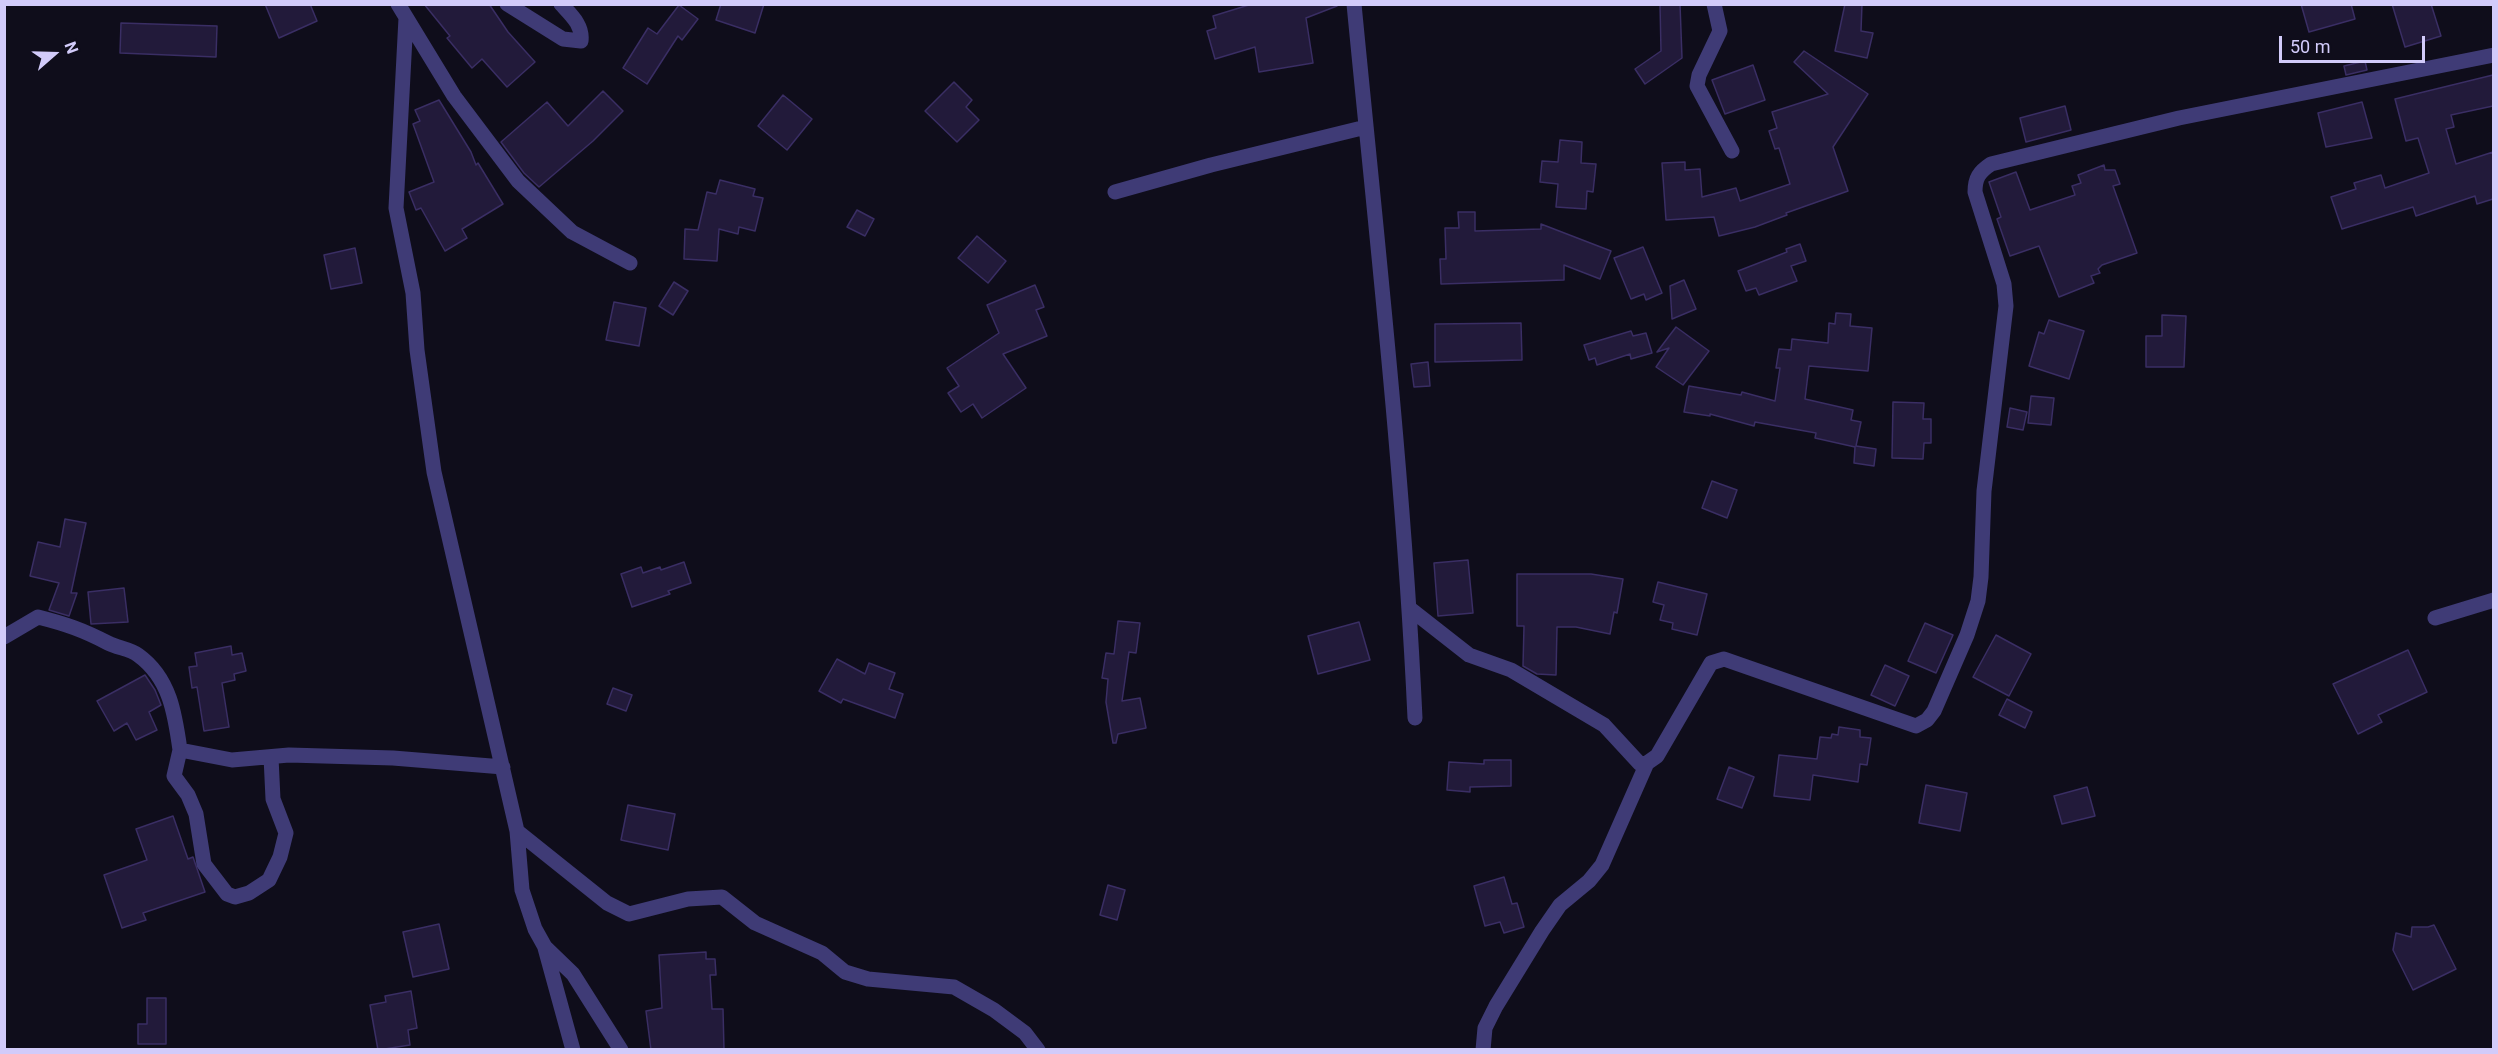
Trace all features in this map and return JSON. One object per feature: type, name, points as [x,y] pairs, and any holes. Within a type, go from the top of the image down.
[{"type":"street","points":[[398,4],[454,96],[518,181],[572,232],[630,263]]},
{"type":"street","points":[[507,4],[563,39],[581,41],[582,34],[577,21],[561,4]]},
{"type":"street","points":[[1354,4],[1376,212],[1409,608],[1415,718]]},
{"type":"street","points":[[1713,4],[1720,31],[1699,75],[1697,86],[1732,151]]},
{"type":"street","points":[[406,18],[396,208],[413,293],[417,350],[435,472],[517,831],[522,890],[535,929],[545,947],[573,1050]]},
{"type":"street","points":[[1409,608],[1469,655],[1511,670],[1594,719],[1610,731],[1633,759],[1640,764],[1647,763],[1657,756],[1711,663],[1724,659],[1916,726],[1927,720],[1934,711],[1967,635],[1978,601],[1982,577],[1984,492],[2006,306],[2004,285],[1975,192],[1975,180],[1981,171],[2001,161],[2179,118],[2493,55]]},
{"type":"street","points":[[1115,192],[1211,165],[1366,127]]},
{"type":"street","points":[[2435,618],[2493,600]]},
{"type":"street","points":[[4,637],[38,617],[91,632],[109,643],[137,654],[156,671],[173,705],[180,750],[174,776],[188,795],[196,814],[204,864],[227,894],[236,897],[249,893],[269,880],[280,857],[286,833],[273,799],[271,757]]},
{"type":"street","points":[[180,750],[232,760],[289,755],[393,758],[503,767]]},
{"type":"street","points":[[1483,1050],[1485,1029],[1496,1006],[1542,932],[1560,905],[1589,881],[1602,865],[1647,763]]},
{"type":"street","points":[[517,831],[606,903],[629,914],[688,899],[722,897],[755,923],[822,953],[845,972],[868,979],[954,987],[994,1010],[1025,1033],[1038,1050]]},
{"type":"street","points":[[545,947],[573,974],[621,1050]]},
{"type":"building","points":[[265,4],[310,4],[317,21],[279,38]]},
{"type":"building","points":[[424,4],[489,4],[508,32],[535,62],[507,87],[482,59],[472,68],[447,38],[450,36]]},
{"type":"building","points":[[721,4],[764,4],[755,33],[716,20]]},
{"type":"building","points":[[1252,4],[1337,4],[1337,6],[1306,18],[1313,63],[1259,72],[1255,47],[1215,59],[1207,31],[1216,28],[1213,16]]},
{"type":"building","points":[[1660,4],[1680,4],[1682,58],[1645,84],[1635,69],[1661,51]]},
{"type":"building","points":[[1845,4],[1862,4],[1861,31],[1873,33],[1867,58],[1835,51]]},
{"type":"building","points":[[2301,4],[2351,4],[2355,19],[2309,32]]},
{"type":"building","points":[[2392,4],[2431,4],[2441,36],[2405,47]]},
{"type":"building","points":[[679,5],[698,19],[682,40],[678,36],[647,84],[623,68],[648,28],[657,34]]},
{"type":"building","points":[[121,23],[217,26],[216,57],[120,53]]},
{"type":"building","points":[[1804,51],[1868,94],[1833,147],[1848,191],[1786,213],[1787,215],[1755,227],[1719,236],[1714,217],[1666,220],[1662,163],[1685,162],[1685,170],[1700,169],[1702,197],[1736,188],[1740,201],[1790,184],[1779,148],[1775,149],[1769,131],[1777,128],[1772,112],[1828,94],[1794,62]]},
{"type":"building","points":[[2365,61],[2367,70],[2346,75],[2344,66]]},
{"type":"building","points":[[1753,65],[1765,100],[1725,114],[1712,80]]},
{"type":"building","points":[[2493,75],[2493,106],[2451,115],[2454,127],[2446,129],[2456,164],[2493,152],[2493,199],[2477,204],[2475,196],[2416,216],[2413,207],[2342,229],[2331,197],[2356,189],[2354,183],[2381,175],[2385,188],[2429,173],[2418,138],[2406,141],[2395,99]]},
{"type":"building","points":[[954,82],[972,100],[966,107],[979,120],[957,142],[925,111]]},
{"type":"building","points":[[603,91],[623,111],[593,141],[539,187],[524,173],[501,142],[547,102],[568,126]]},
{"type":"building","points":[[783,95],[812,119],[787,150],[758,126]]},
{"type":"building","points":[[439,100],[471,152],[476,165],[478,163],[503,204],[462,229],[467,238],[445,251],[421,208],[416,210],[409,192],[434,182],[413,124],[420,121],[415,110]]},
{"type":"building","points":[[2362,102],[2372,138],[2326,147],[2318,113]]},
{"type":"building","points":[[2065,106],[2071,130],[2026,142],[2020,118]]},
{"type":"building","points":[[1560,140],[1582,142],[1581,163],[1596,164],[1593,192],[1587,191],[1586,209],[1556,207],[1558,184],[1540,182],[1542,161],[1558,162]]},
{"type":"building","points":[[2104,165],[2105,170],[2115,170],[2120,184],[2113,186],[2137,253],[2102,265],[2098,269],[2100,273],[2091,276],[2094,283],[2059,297],[2039,246],[2010,256],[1997,219],[2001,217],[1989,182],[2016,172],[2030,210],[2075,195],[2072,186],[2081,183],[2078,175]]},
{"type":"building","points":[[720,180],[755,189],[753,196],[763,198],[755,231],[739,227],[738,234],[719,229],[717,261],[684,259],[685,229],[698,230],[707,192],[716,194]]},
{"type":"building","points":[[857,210],[874,219],[865,236],[847,227]]},
{"type":"building","points":[[1458,212],[1475,212],[1475,231],[1541,229],[1541,224],[1611,251],[1600,279],[1564,265],[1564,280],[1441,284],[1440,259],[1446,259],[1445,228],[1459,228]]},
{"type":"building","points":[[977,236],[1006,261],[988,283],[958,258]]},
{"type":"building","points":[[1800,244],[1806,261],[1791,266],[1797,281],[1759,295],[1756,288],[1746,291],[1738,271],[1787,252],[1786,249]]},
{"type":"building","points":[[1643,247],[1662,293],[1646,300],[1644,294],[1631,299],[1614,258]]},
{"type":"building","points":[[355,248],[362,283],[331,289],[324,255]]},
{"type":"building","points":[[1684,280],[1696,309],[1672,319],[1670,286]]},
{"type":"building","points":[[674,282],[688,291],[673,315],[659,306]]},
{"type":"building","points":[[1035,285],[1044,307],[1036,310],[1047,336],[1003,354],[1026,388],[982,418],[973,404],[961,412],[948,393],[959,386],[947,368],[999,333],[987,305]]},
{"type":"building","points":[[614,302],[646,308],[639,346],[606,340]]},
{"type":"building","points":[[1836,313],[1851,314],[1850,326],[1872,328],[1868,371],[1809,366],[1805,399],[1853,410],[1851,420],[1861,422],[1856,446],[1876,449],[1874,466],[1854,463],[1855,447],[1815,438],[1816,433],[1755,422],[1754,426],[1710,414],[1710,416],[1684,412],[1689,386],[1741,395],[1742,392],[1775,401],[1780,368],[1776,368],[1779,349],[1791,350],[1792,339],[1828,343],[1829,323],[1835,324]]},
{"type":"building","points":[[2162,315],[2186,316],[2184,367],[2146,367],[2146,336],[2162,336]]},
{"type":"building","points":[[2049,320],[2084,331],[2069,379],[2029,366],[2039,332],[2044,334]]},
{"type":"building","points":[[1521,323],[1522,360],[1435,362],[1435,324]]},
{"type":"building","points":[[1676,327],[1709,351],[1683,385],[1656,367],[1669,348],[1657,352]]},
{"type":"building","points":[[1631,331],[1633,336],[1646,333],[1652,353],[1631,359],[1630,354],[1597,365],[1595,358],[1589,360],[1584,345]]},
{"type":"building","points":[[1428,362],[1430,386],[1414,387],[1411,364]]},
{"type":"building","points":[[2031,396],[2054,398],[2051,425],[2028,423]]},
{"type":"building","points":[[1893,402],[1924,403],[1923,419],[1931,419],[1931,443],[1924,443],[1923,459],[1892,458]]},
{"type":"building","points":[[2010,408],[2027,412],[2023,430],[2007,427]]},
{"type":"building","points":[[1712,481],[1737,490],[1727,518],[1702,508]]},
{"type":"building","points":[[65,519],[86,523],[71,593],[77,593],[69,616],[49,610],[59,583],[30,576],[38,542],[60,547]]},
{"type":"building","points":[[1468,560],[1473,613],[1438,616],[1434,563]]},
{"type":"building","points":[[684,562],[691,583],[668,591],[670,594],[632,607],[621,574],[641,567],[643,573],[660,567],[661,570]]},
{"type":"building","points":[[1517,574],[1591,574],[1623,579],[1617,613],[1614,612],[1610,634],[1576,627],[1557,627],[1556,675],[1537,674],[1523,666],[1524,626],[1517,626]]},
{"type":"building","points":[[1658,582],[1707,594],[1697,635],[1672,629],[1673,623],[1660,620],[1664,605],[1653,602]]},
{"type":"building","points":[[124,588],[128,622],[91,624],[88,592]]},
{"type":"building","points":[[1118,621],[1140,623],[1136,653],[1129,652],[1122,701],[1140,698],[1146,728],[1118,734],[1116,743],[1113,743],[1106,702],[1108,679],[1102,678],[1106,653],[1114,654]]},
{"type":"building","points":[[1359,622],[1370,660],[1318,674],[1308,636]]},
{"type":"building","points":[[1925,623],[1953,635],[1936,673],[1908,661]]},
{"type":"building","points":[[1996,635],[2031,654],[2009,696],[1973,677]]},
{"type":"building","points":[[231,646],[232,655],[242,653],[246,671],[234,674],[235,680],[222,683],[229,727],[204,731],[197,687],[192,688],[189,667],[197,666],[195,653]]},
{"type":"building","points":[[2408,650],[2427,692],[2378,715],[2382,722],[2358,734],[2333,684]]},
{"type":"building","points":[[837,659],[865,674],[869,663],[895,673],[889,689],[903,694],[895,718],[843,699],[841,703],[819,691]]},
{"type":"building","points":[[1885,665],[1909,676],[1895,706],[1871,695]]},
{"type":"building","points":[[145,675],[161,705],[149,712],[157,730],[136,740],[127,723],[114,731],[97,701]]},
{"type":"building","points":[[613,688],[632,695],[626,711],[607,704]]},
{"type":"building","points":[[2007,699],[2032,712],[2025,728],[1999,715]]},
{"type":"building","points":[[1839,727],[1860,730],[1860,737],[1871,738],[1867,765],[1860,764],[1858,782],[1813,775],[1810,800],[1774,796],[1779,755],[1817,759],[1820,737],[1831,738],[1832,734],[1838,735]]},
{"type":"building","points":[[1484,760],[1511,760],[1511,786],[1470,787],[1470,792],[1447,790],[1449,762],[1484,764]]},
{"type":"building","points":[[1729,767],[1754,777],[1742,808],[1717,799]]},
{"type":"building","points":[[1926,785],[1967,793],[1960,831],[1919,823]]},
{"type":"building","points":[[2087,787],[2095,816],[2062,824],[2054,796]]},
{"type":"building","points":[[628,805],[675,814],[668,850],[621,840]]},
{"type":"building","points":[[173,816],[188,859],[193,857],[205,892],[143,913],[146,920],[122,928],[104,875],[147,860],[136,829]]},
{"type":"building","points":[[1504,877],[1512,904],[1517,903],[1524,927],[1504,933],[1500,922],[1485,926],[1474,886]]},
{"type":"building","points":[[1108,885],[1125,890],[1117,920],[1100,915]]},
{"type":"building","points":[[439,924],[449,969],[413,977],[403,932]]},
{"type":"building","points":[[2434,925],[2456,969],[2413,990],[2393,950],[2396,933],[2411,937],[2412,927]]},
{"type":"building","points":[[706,952],[706,959],[715,959],[716,975],[710,975],[712,1009],[723,1009],[724,1050],[651,1050],[646,1011],[662,1008],[659,955]]},
{"type":"building","points":[[411,991],[417,1028],[408,1030],[410,1045],[378,1050],[370,1005],[386,1002],[385,996]]},
{"type":"building","points":[[147,998],[166,998],[166,1044],[138,1044],[138,1024],[147,1024]]}]
